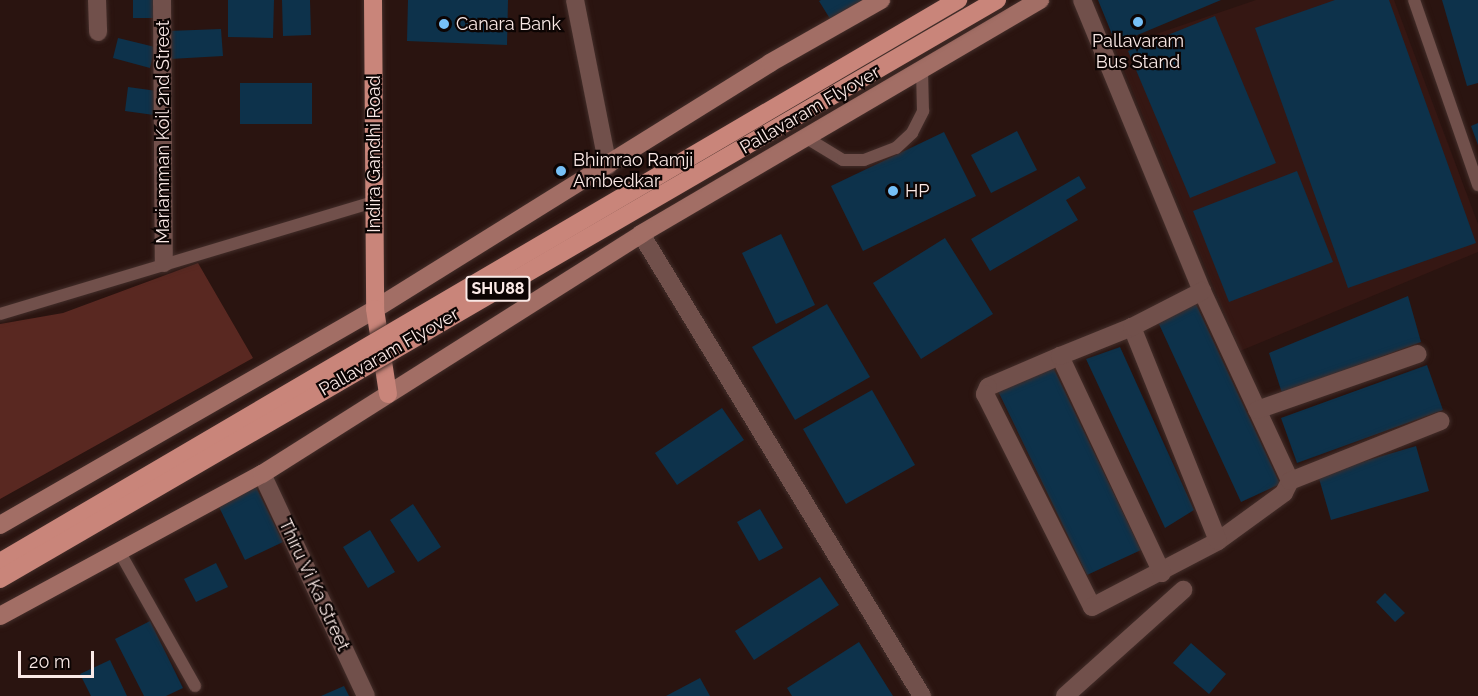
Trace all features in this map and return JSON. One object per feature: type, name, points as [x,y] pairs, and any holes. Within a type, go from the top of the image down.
[{"type":"main road","name":"Indira Gandhi Road","points":[[373,0],[375,309],[388,394]]},
{"type":"main road","name":"Pallavaram Flyover","points":[[0,562],[958,0]]},
{"type":"main road","name":"Pallavaram Flyover","points":[[0,579],[998,0]]},
{"type":"street","points":[[98,0],[98,32]]},
{"type":"street","name":"Mariamman Koil 2nd Street","points":[[162,0],[164,263]]},
{"type":"street","points":[[575,0],[608,166]]},
{"type":"street","points":[[0,525],[375,309],[770,63],[881,0]]},
{"type":"street","points":[[0,616],[262,474],[641,234],[1040,0]]},
{"type":"street","points":[[1082,0],[1202,291],[1290,481]]},
{"type":"street","points":[[641,234],[920,696]]},
{"type":"street","points":[[1202,291],[1132,327],[988,387],[987,401],[1086,605],[1092,608],[1162,573],[1218,541],[1284,493],[1290,481],[1441,421]]},
{"type":"street","points":[[1132,327],[1218,541]]},
{"type":"street","points":[[1257,410],[1418,354]]},
{"type":"street","points":[[1060,356],[1162,573]]},
{"type":"street","name":"Thiru Vi Ka Street","points":[[262,474],[366,696]]},
{"type":"street","points":[[1065,696],[1183,590]]},
{"type":"lane","points":[[1414,0],[1478,185]]},
{"type":"lane","points":[[805,137],[843,160],[864,160],[896,148],[912,133],[923,111],[922,69]]},
{"type":"lane","points":[[0,314],[164,263],[374,202]]},
{"type":"lane","points":[[119,551],[195,686]]},
{"type":"shaded area","points":[[1256,0],[1394,0],[1478,224],[1478,252],[1240,351],[1115,48]]},
{"type":"shaded area","points":[[198,263],[253,358],[0,499],[0,324],[63,313]]},
{"type":"building","points":[[133,0],[157,0],[158,18],[133,18]]},
{"type":"building","points":[[228,0],[274,0],[273,38],[228,37]]},
{"type":"building","points":[[282,0],[310,0],[311,35],[283,36]]},
{"type":"building","points":[[408,0],[508,0],[507,45],[407,41]]},
{"type":"building","points":[[821,0],[863,0],[832,22],[819,1]]},
{"type":"building","name":"Pallavaram Bus Stand","points":[[1098,0],[1221,0],[1116,44]]},
{"type":"building","points":[[1335,0],[1389,0],[1476,243],[1348,288],[1255,28]]},
{"type":"building","points":[[1442,0],[1478,0],[1478,83],[1467,86]]},
{"type":"building","points":[[1215,16],[1276,163],[1190,198],[1128,51]]},
{"type":"building","points":[[221,29],[223,56],[170,59],[168,31]]},
{"type":"building","points":[[118,38],[155,47],[150,68],[113,58]]},
{"type":"building","points":[[240,83],[312,83],[312,124],[240,124]]},
{"type":"building","points":[[128,87],[157,91],[154,115],[125,111]]},
{"type":"building","points":[[1478,123],[1478,145],[1471,126]]},
{"type":"building","points":[[1017,131],[1037,170],[991,193],[971,155]]},
{"type":"building","points":[[944,132],[976,196],[863,251],[831,186]]},
{"type":"building","points":[[1297,171],[1333,262],[1229,302],[1193,211]]},
{"type":"building","points":[[1079,176],[1086,188],[1066,200],[1078,220],[990,271],[971,239]]},
{"type":"building","points":[[781,234],[815,305],[776,324],[742,253]]},
{"type":"building","points":[[945,238],[993,314],[921,359],[873,283]]},
{"type":"building","points":[[1408,296],[1421,342],[1282,393],[1269,353]]},
{"type":"building","points":[[827,304],[870,377],[795,420],[752,347]]},
{"type":"building","points":[[1196,304],[1280,484],[1241,502],[1158,322]]},
{"type":"building","points":[[1120,347],[1194,510],[1165,528],[1086,359]]},
{"type":"building","points":[[1052,365],[1141,550],[1087,575],[998,391]]},
{"type":"building","points":[[1427,365],[1443,410],[1297,463],[1281,418]]},
{"type":"building","points":[[872,390],[915,465],[846,504],[803,429]]},
{"type":"building","points":[[722,408],[744,440],[677,485],[655,453]]},
{"type":"building","points":[[1416,446],[1429,491],[1331,520],[1318,475]]},
{"type":"building","points":[[256,487],[283,542],[245,560],[218,505]]},
{"type":"building","points":[[413,504],[441,547],[418,562],[390,520]]},
{"type":"building","points":[[760,509],[783,548],[759,561],[737,522]]},
{"type":"building","points":[[370,530],[395,572],[368,588],[343,547]]},
{"type":"building","points":[[216,563],[228,587],[196,602],[184,579]]},
{"type":"building","points":[[820,577],[839,605],[754,660],[735,631]]},
{"type":"building","points":[[1385,593],[1405,613],[1395,622],[1376,602]]},
{"type":"building","points":[[150,621],[183,688],[166,696],[144,696],[115,639]]},
{"type":"building","points":[[859,642],[893,696],[792,696],[787,688]]},
{"type":"building","points":[[1191,643],[1226,674],[1209,694],[1173,663]]},
{"type":"building","points":[[110,660],[127,696],[91,696],[80,674]]},
{"type":"building","points":[[700,678],[710,696],[666,696]]},
{"type":"building","points":[[344,686],[349,696],[321,696]]},
{"type":"place","name":"Pallavaram Bus Stand","points":[[1138,22]]},
{"type":"place","name":"Canara Bank","points":[[444,24]]},
{"type":"place","name":"Bhimrao Ramji Ambedkar","points":[[561,171]]},
{"type":"place","name":"HP","points":[[893,191]]}]
